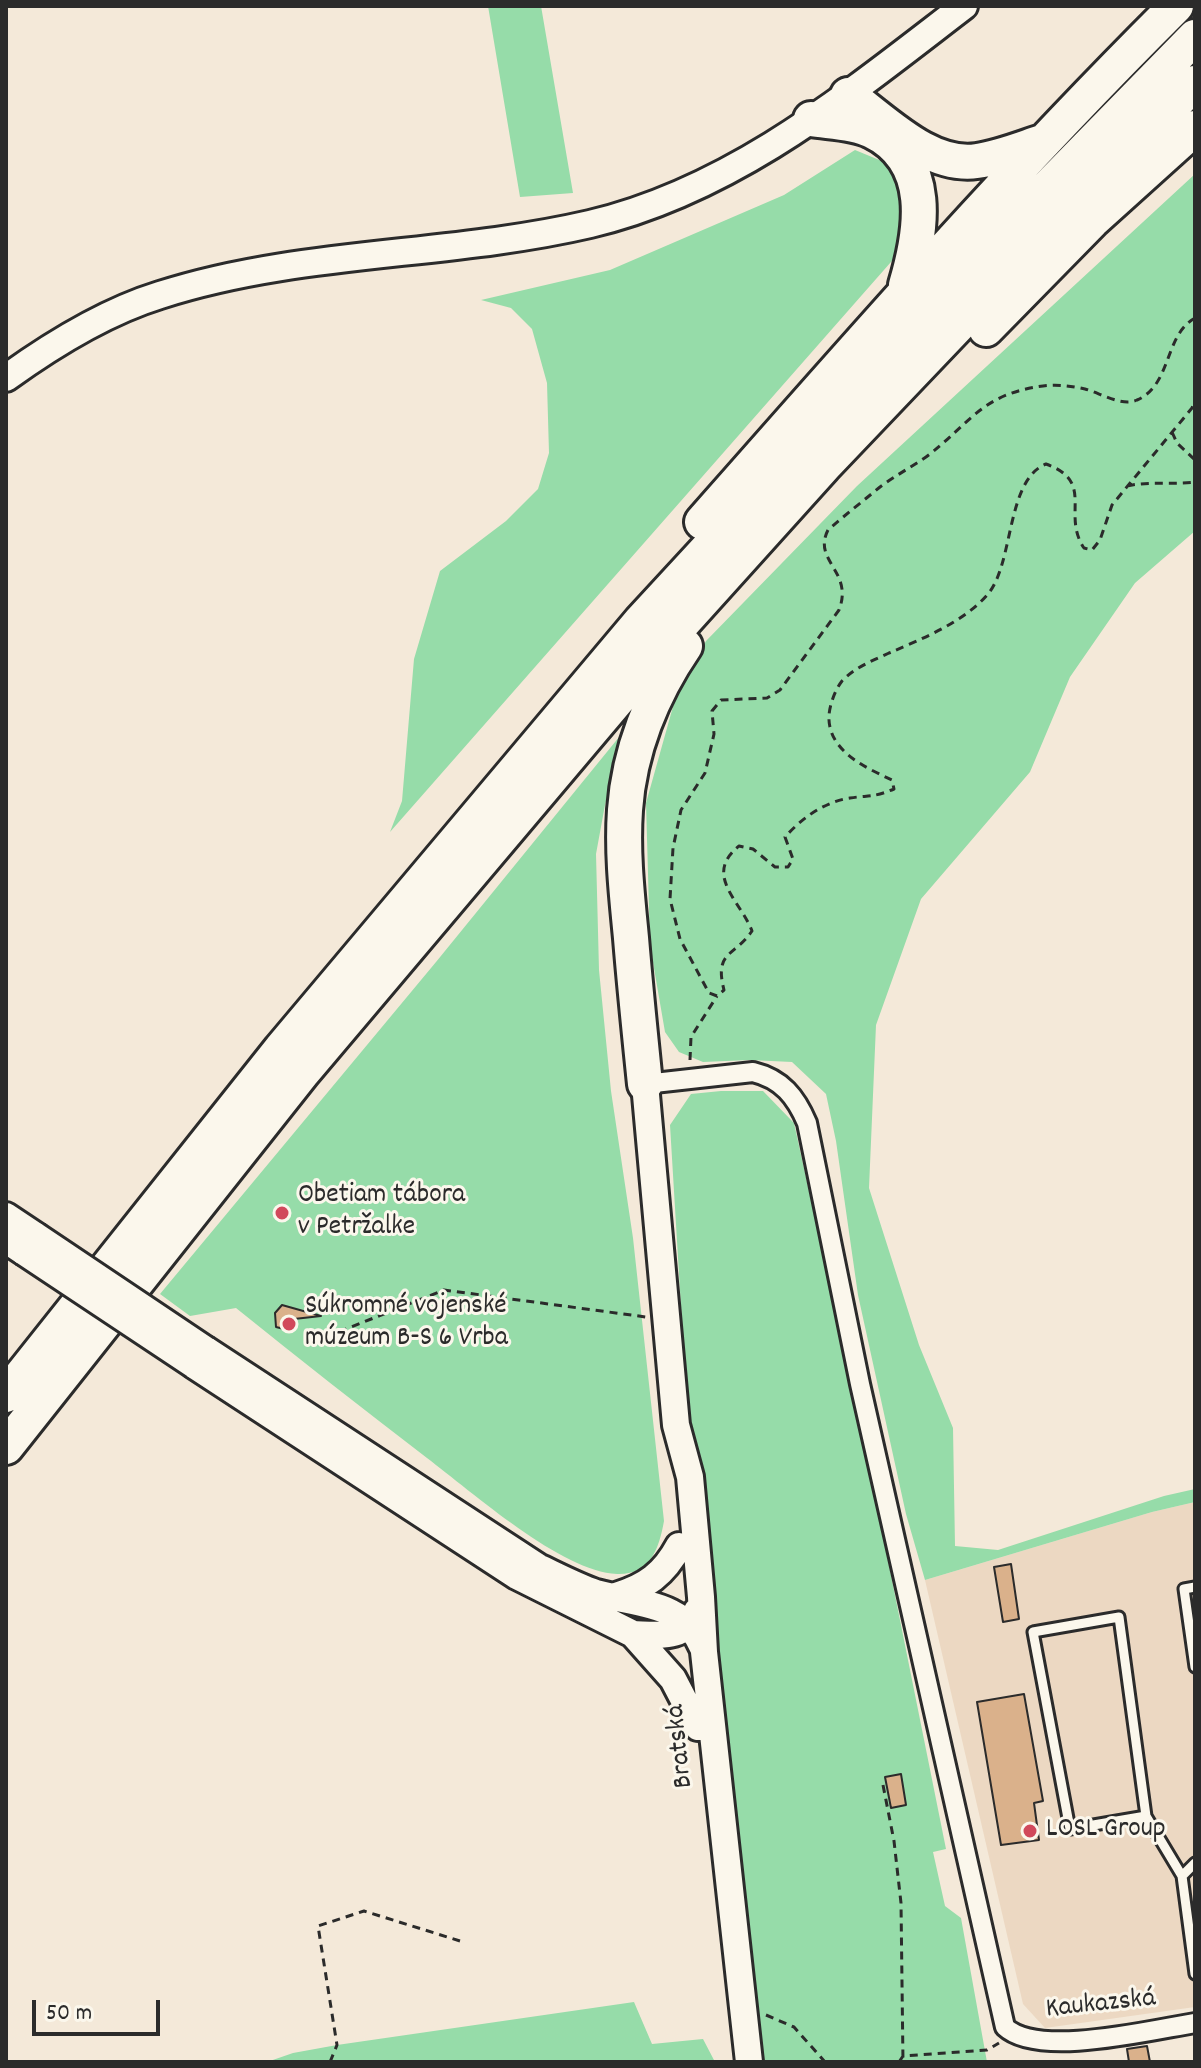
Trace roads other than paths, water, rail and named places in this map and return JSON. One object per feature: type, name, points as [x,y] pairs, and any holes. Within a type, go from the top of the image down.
[{"type":"highway","points":[[641,621],[687,539],[904,292],[1043,142],[1176,6]]},
{"type":"highway","points":[[6,1395],[281,1049],[641,621],[926,312],[1195,37]]},
{"type":"highway","points":[[6,1447],[303,1072],[678,628],[824,466],[1195,83]]},
{"type":"highway","points":[[848,95],[924,149],[952,160],[975,161],[1043,142]]},
{"type":"highway","points":[[811,119],[872,130],[908,164],[918,191],[920,220],[916,251],[904,292]]},
{"type":"highway","points":[[645,1084],[625,879],[625,809],[631,767],[642,730],[667,672],[689,640],[836,480],[1092,221],[1195,128]]},
{"type":"highway","points":[[1028,252],[1092,221]]},
{"type":"main road","points":[[6,378],[55,345],[119,311],[202,283],[266,268],[331,258],[538,234],[592,223],[655,204],[750,159],[848,95],[964,6]]},
{"type":"main road","name":"Bratská","points":[[645,1084],[676,1425],[690,1477],[704,1652],[749,2062]]},
{"type":"main road","points":[[6,1216],[22,1243],[538,1567],[573,1584],[677,1614],[689,1625],[704,1652]]},
{"type":"main road","points":[[200,1357],[478,1552],[557,1598],[633,1634],[669,1636],[689,1625],[696,1615],[701,1597]]},
{"type":"main road","name":"Bratská","points":[[676,1425],[672,1478],[736,2062]]},
{"type":"main road","points":[[616,1596],[631,1592],[657,1577],[679,1546]]},
{"type":"main road","points":[[633,1634],[673,1679],[698,1727]]},
{"type":"street","name":"Kaukazská","points":[[645,1084],[753,1072],[766,1075],[789,1091],[807,1123],[856,1370],[1005,2027],[1013,2035],[1033,2041],[1077,2041],[1195,2023]]},
{"type":"lane","points":[[1195,1587],[1184,1589],[1195,1667]]},
{"type":"lane","points":[[1146,1816],[1070,1829],[1033,1632],[1119,1617],[1146,1816],[1182,1876],[1195,1974]]},
{"type":"lane","points":[[1182,1876],[1195,1863]]},
{"type":"place","name":"Obetiam tábora v Petržalke","points":[[282,1213]]},
{"type":"place","name":"Súkromné vojenské múzeum B-S 6 Vrba","points":[[289,1324]]},
{"type":"place","name":"LOSL Group","points":[[1030,1831]]}]
